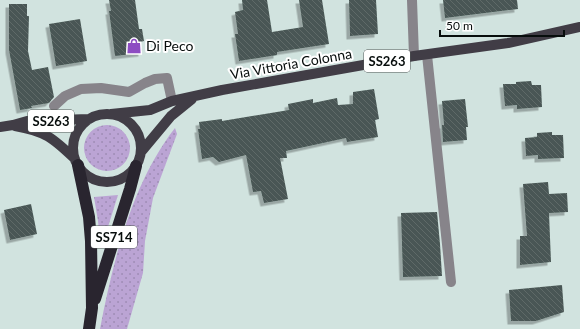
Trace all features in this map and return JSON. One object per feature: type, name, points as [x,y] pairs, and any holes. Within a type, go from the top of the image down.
[{"type":"highway","name":"SS714","points":[[76,162],[89,217],[91,241],[92,308],[89,329]]},
{"type":"highway","name":"SS714","points":[[92,308],[130,190],[136,166]]},
{"type":"main road","name":"Via Vittoria Colonna","points":[[111,114],[150,110],[172,101],[222,90],[414,56],[508,43],[580,30]]},
{"type":"main road","name":"Via Vittoria Colonna","points":[[141,152],[171,116],[195,96]]},
{"type":"main road","name":"SS263","points":[[13,126],[40,132],[60,145],[84,173],[102,182],[112,182],[121,179],[130,174],[136,166],[141,152],[141,141],[137,131],[130,122],[111,114],[96,116],[89,119],[76,133],[73,142],[76,162]]},
{"type":"main road","name":"SS263","points":[[0,127],[13,126],[27,121],[89,119]]},
{"type":"street","points":[[412,0],[414,56]]},
{"type":"street","points":[[427,55],[450,282]]},
{"type":"street","points":[[54,106],[66,96],[81,89],[101,88],[129,92],[155,79],[167,78],[172,101]]},
{"type":"shaded area","points":[[102,125],[112,125],[120,129],[126,135],[130,143],[130,153],[126,161],[120,167],[112,171],[102,171],[94,167],[88,161],[84,153],[84,143],[88,135],[94,129]]},
{"type":"shaded area","points":[[175,128],[177,134],[153,198],[145,241],[143,273],[127,329],[100,329],[111,277],[126,224],[147,173]]},
{"type":"shaded area","points":[[118,195],[101,249],[94,197]]},
{"type":"building","points":[[109,0],[135,0],[139,29],[142,29],[144,41],[140,42],[142,53],[115,56]]},
{"type":"building","points":[[242,0],[267,0],[272,32],[303,27],[299,0],[322,0],[329,44],[277,52],[277,55],[239,61],[235,34],[238,34],[235,12],[243,10]]},
{"type":"building","points":[[349,0],[376,0],[378,34],[350,36]]},
{"type":"building","points":[[443,0],[517,0],[518,9],[445,18]]},
{"type":"building","points":[[9,4],[27,4],[27,16],[29,16],[28,51],[32,70],[48,67],[54,97],[49,103],[31,106],[32,108],[20,110],[9,50]]},
{"type":"building","points":[[80,19],[87,61],[56,66],[49,24]]},
{"type":"building","points":[[531,81],[532,85],[541,85],[542,107],[517,109],[517,105],[505,106],[503,84],[516,84],[516,82]]},
{"type":"building","points":[[374,89],[379,119],[375,120],[378,137],[347,142],[346,138],[286,151],[287,158],[280,158],[288,199],[264,203],[261,191],[253,192],[246,155],[219,162],[213,157],[202,159],[198,129],[200,129],[199,122],[222,119],[222,121],[289,110],[288,104],[313,99],[313,103],[337,98],[338,105],[353,104],[353,92]]},
{"type":"building","points":[[465,99],[468,127],[466,127],[467,140],[443,142],[442,125],[444,125],[442,101]]},
{"type":"building","points":[[552,132],[552,135],[563,135],[564,158],[538,159],[538,155],[526,156],[525,138],[537,137],[537,133]]},
{"type":"building","points":[[548,182],[549,194],[567,193],[568,212],[549,213],[551,262],[520,265],[520,236],[527,236],[523,184]]},
{"type":"building","points":[[31,204],[37,234],[10,240],[4,210]]},
{"type":"building","points":[[437,212],[442,276],[403,277],[401,213]]},
{"type":"building","points":[[562,285],[564,312],[536,321],[511,321],[509,290]]},
{"type":"place","name":"Di Peco","points":[[134,46]]}]
